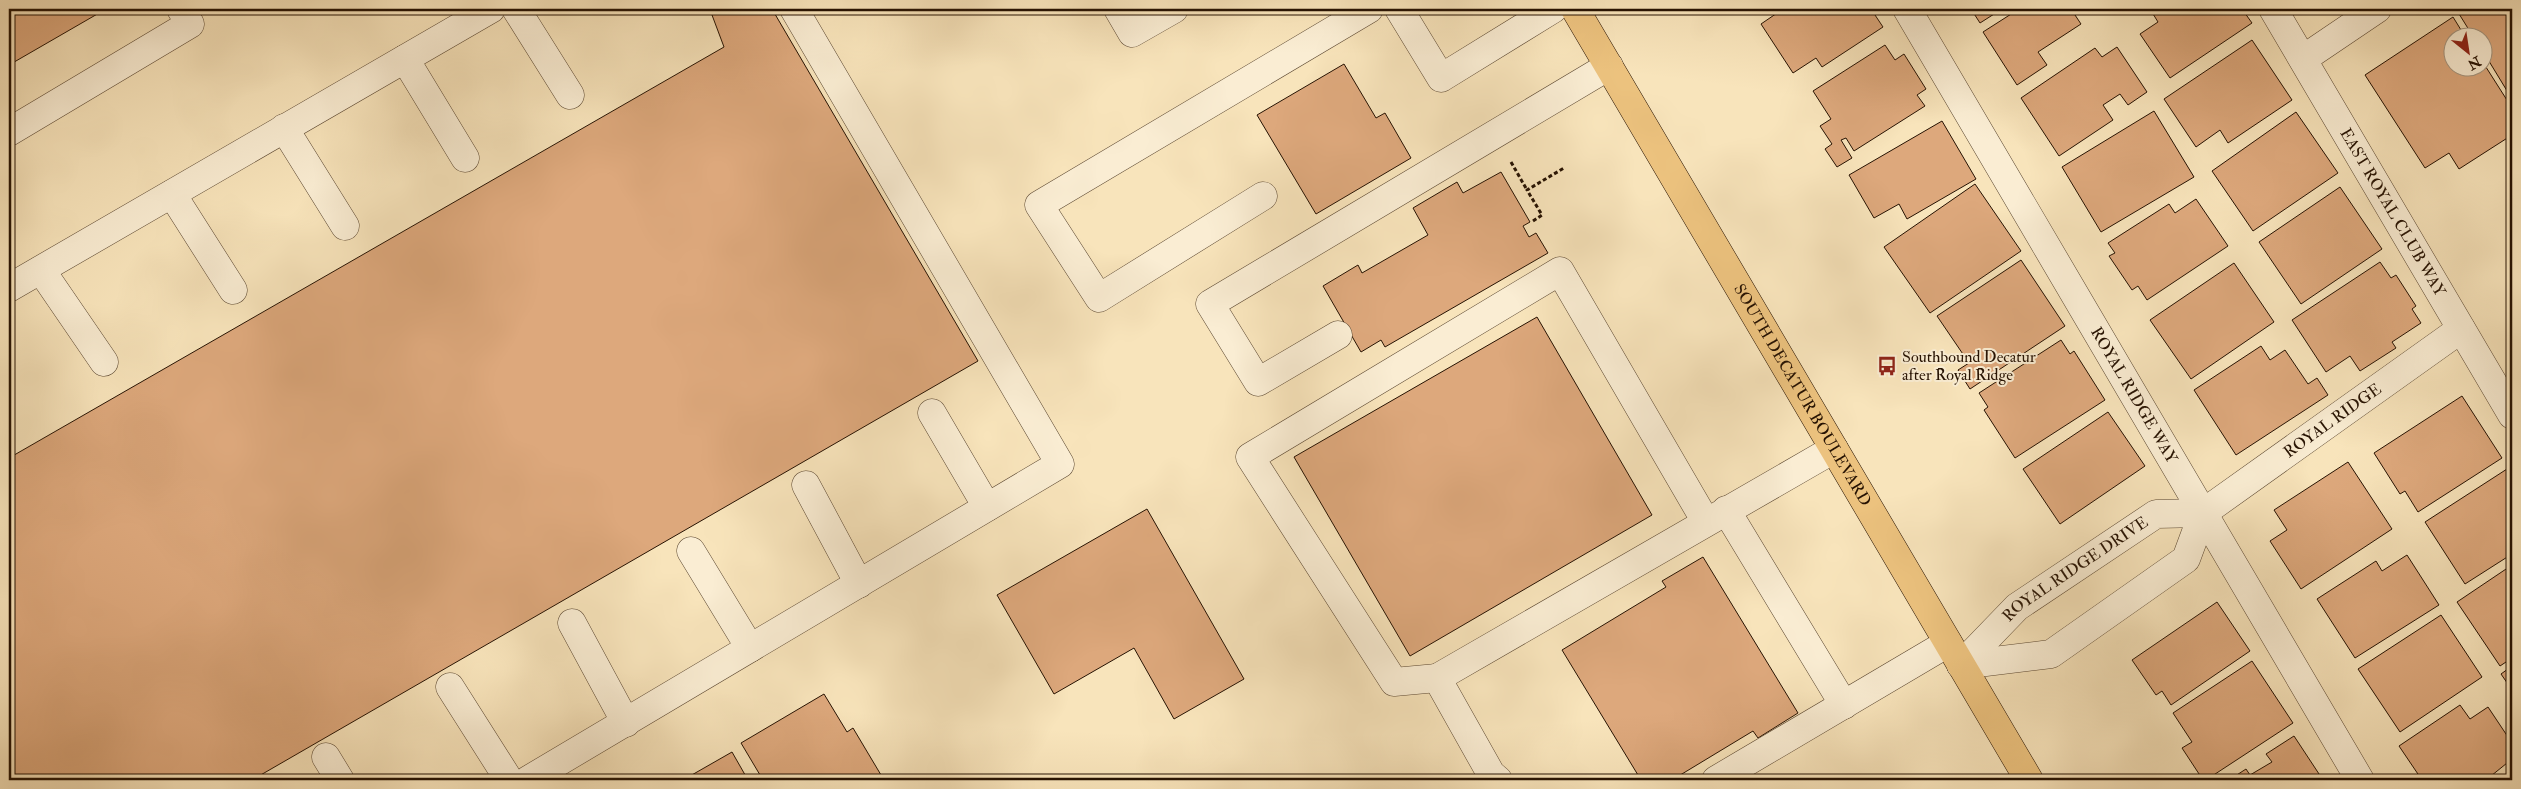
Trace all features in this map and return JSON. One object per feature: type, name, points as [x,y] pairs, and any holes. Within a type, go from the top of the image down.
[{"type":"main road","name":"SOUTH DECATUR BOULEVARD","points":[[1575,9],[2029,780]]},
{"type":"street","points":[[9,132],[190,24],[181,9]]},
{"type":"street","points":[[9,288],[491,9]]},
{"type":"street","points":[[516,9],[570,95]]},
{"type":"street","points":[[528,780],[1060,464],[794,9]]},
{"type":"street","points":[[1118,9],[1132,33],[1174,9]]},
{"type":"street","points":[[1263,196],[1099,298],[1040,205],[1369,9]]},
{"type":"street","points":[[1399,9],[1441,78],[1553,9]]},
{"type":"street","name":"ROYAL RIDGE WAY","points":[[1907,9],[2360,780]]},
{"type":"street","name":"EAST ROYAL CLUB WAY","points":[[2273,9],[2512,416]]},
{"type":"street","points":[[2303,59],[2377,9]]},
{"type":"street","points":[[405,59],[465,158]]},
{"type":"street","points":[[1338,335],[1258,382],[1210,304],[1609,66]]},
{"type":"street","points":[[284,128],[345,226]]},
{"type":"street","points":[[172,194],[233,290]]},
{"type":"street","points":[[41,270],[104,362]]},
{"type":"street","points":[[1834,448],[1716,516],[1437,678],[1394,682],[1250,457],[1560,271],[1716,516],[1844,705]]},
{"type":"street","name":"ROYAL RIDGE","points":[[2203,512],[2461,329]]},
{"type":"street","points":[[932,413],[987,507]]},
{"type":"street","points":[[806,485],[859,584]]},
{"type":"street","points":[[1716,780],[1844,705],[1955,654],[2052,654],[2186,559],[2203,512]]},
{"type":"street","name":"ROYAL RIDGE DRIVE","points":[[1955,654],[2018,607],[2156,514],[2203,512]]},
{"type":"street","points":[[692,551],[750,648]]},
{"type":"street","points":[[572,623],[626,723]]},
{"type":"street","points":[[1437,678],[1491,774],[1498,780]]},
{"type":"street","points":[[450,687],[509,780]]},
{"type":"street","points":[[326,757],[340,780]]},
{"type":"path","points":[[1533,221],[1542,215],[1527,190],[1564,168]]},
{"type":"building","points":[[9,9],[106,9],[9,65]]},
{"type":"building","points":[[723,9],[772,9],[978,361],[252,780],[9,780],[9,458],[724,47],[712,15]]},
{"type":"building","points":[[1783,9],[1877,9],[1879,12],[1875,15],[1883,27],[1822,67],[1816,58],[1793,73],[1761,24]]},
{"type":"building","points":[[1971,9],[2002,9],[1980,23]]},
{"type":"building","points":[[2019,9],[2036,9],[2038,12],[2043,9],[2071,9],[2081,24],[2038,52],[2047,65],[2017,85],[1983,32]]},
{"type":"building","points":[[2150,9],[2242,9],[2252,23],[2170,78],[2140,34],[2158,22]]},
{"type":"building","points":[[2456,9],[2512,9],[2512,99],[2494,69],[2494,28],[2468,28]]},
{"type":"building","points":[[2453,17],[2460,28],[2444,28],[2444,78],[2493,78],[2512,108],[2512,135],[2459,169],[2449,153],[2425,168],[2365,75]]},
{"type":"building","points":[[2252,40],[2292,100],[2228,143],[2220,130],[2196,147],[2164,99]]},
{"type":"building","points":[[1885,45],[1895,60],[1904,54],[1926,89],[1917,95],[1925,106],[1854,151],[1846,138],[1841,140],[1852,158],[1837,167],[1825,149],[1832,144],[1820,126],[1831,119],[1813,91]]},
{"type":"building","points":[[2117,47],[2147,92],[2128,105],[2120,94],[2103,105],[2113,120],[2059,156],[2021,98],[2095,48],[2102,57]]},
{"type":"building","points":[[1344,64],[1376,118],[1385,113],[1411,158],[1316,214],[1257,115]]},
{"type":"building","points":[[2154,111],[2194,177],[2101,232],[2062,167]]},
{"type":"building","points":[[2296,112],[2338,173],[2253,231],[2212,171]]},
{"type":"building","points":[[1942,121],[1976,179],[1907,219],[1899,204],[1874,218],[1849,175]]},
{"type":"building","points":[[1501,172],[1530,222],[1523,226],[1529,237],[1536,233],[1548,253],[1385,347],[1381,340],[1361,352],[1323,286],[1358,265],[1362,273],[1428,235],[1413,208],[1457,182],[1463,193]]},
{"type":"building","points":[[1975,184],[2021,251],[1930,313],[1884,247]]},
{"type":"building","points":[[2340,187],[2382,249],[2301,304],[2259,242]]},
{"type":"building","points":[[2196,199],[2228,246],[2147,300],[2138,286],[2132,290],[2109,256],[2115,253],[2108,243],[2169,204],[2175,213]]},
{"type":"building","points":[[2021,260],[2065,326],[1970,389],[1958,370],[1969,363],[1937,316]]},
{"type":"building","points":[[2380,262],[2391,278],[2396,275],[2416,306],[2412,309],[2421,323],[2392,342],[2396,348],[2360,371],[2350,356],[2326,372],[2292,320]]},
{"type":"building","points":[[2234,263],[2274,322],[2191,379],[2150,320]]},
{"type":"building","points":[[1537,317],[1652,515],[1410,656],[1294,457]]},
{"type":"building","points":[[2061,340],[2070,354],[2074,351],[2105,400],[2015,458],[1984,410],[1988,407],[1979,393]]},
{"type":"building","points":[[2261,346],[2270,360],[2285,350],[2308,384],[2317,378],[2328,395],[2236,455],[2194,390]]},
{"type":"building","points":[[2462,396],[2502,458],[2418,512],[2405,491],[2400,494],[2374,453]]},
{"type":"building","points":[[2108,412],[2145,466],[2060,524],[2023,469]]},
{"type":"building","points":[[2348,462],[2392,529],[2301,589],[2270,541],[2287,530],[2274,510]]},
{"type":"building","points":[[2507,469],[2512,477],[2512,554],[2465,584],[2425,522]]},
{"type":"building","points":[[1147,509],[1244,679],[1174,719],[1134,648],[1054,694],[997,595]]},
{"type":"building","points":[[2407,555],[2439,605],[2355,658],[2317,599],[2376,561],[2382,571]]},
{"type":"building","points":[[1703,557],[1798,713],[1758,738],[1753,731],[1672,780],[1641,780],[1562,650],[1666,587],[1662,581]]},
{"type":"building","points":[[2512,565],[2512,658],[2500,666],[2457,602]]},
{"type":"building","points":[[2217,602],[2250,651],[2171,705],[2162,691],[2156,695],[2132,660]]},
{"type":"building","points":[[2441,615],[2482,677],[2400,732],[2358,669]]},
{"type":"building","points":[[2252,661],[2293,723],[2206,780],[2203,780],[2182,748],[2192,742],[2173,713]]},
{"type":"building","points":[[2512,666],[2512,690],[2501,674]]},
{"type":"building","points":[[824,694],[847,732],[853,728],[884,780],[763,780],[741,743]]},
{"type":"building","points":[[2460,705],[2470,719],[2488,707],[2512,743],[2512,759],[2486,780],[2422,780],[2399,746]]},
{"type":"building","points":[[2294,736],[2323,780],[2229,780],[2246,769],[2250,775],[2272,762],[2266,754]]},
{"type":"building","points":[[732,752],[748,780],[683,780]]},
{"type":"place","name":"Southbound Decatur after Royal Ridge","points":[[1887,366]]}]
